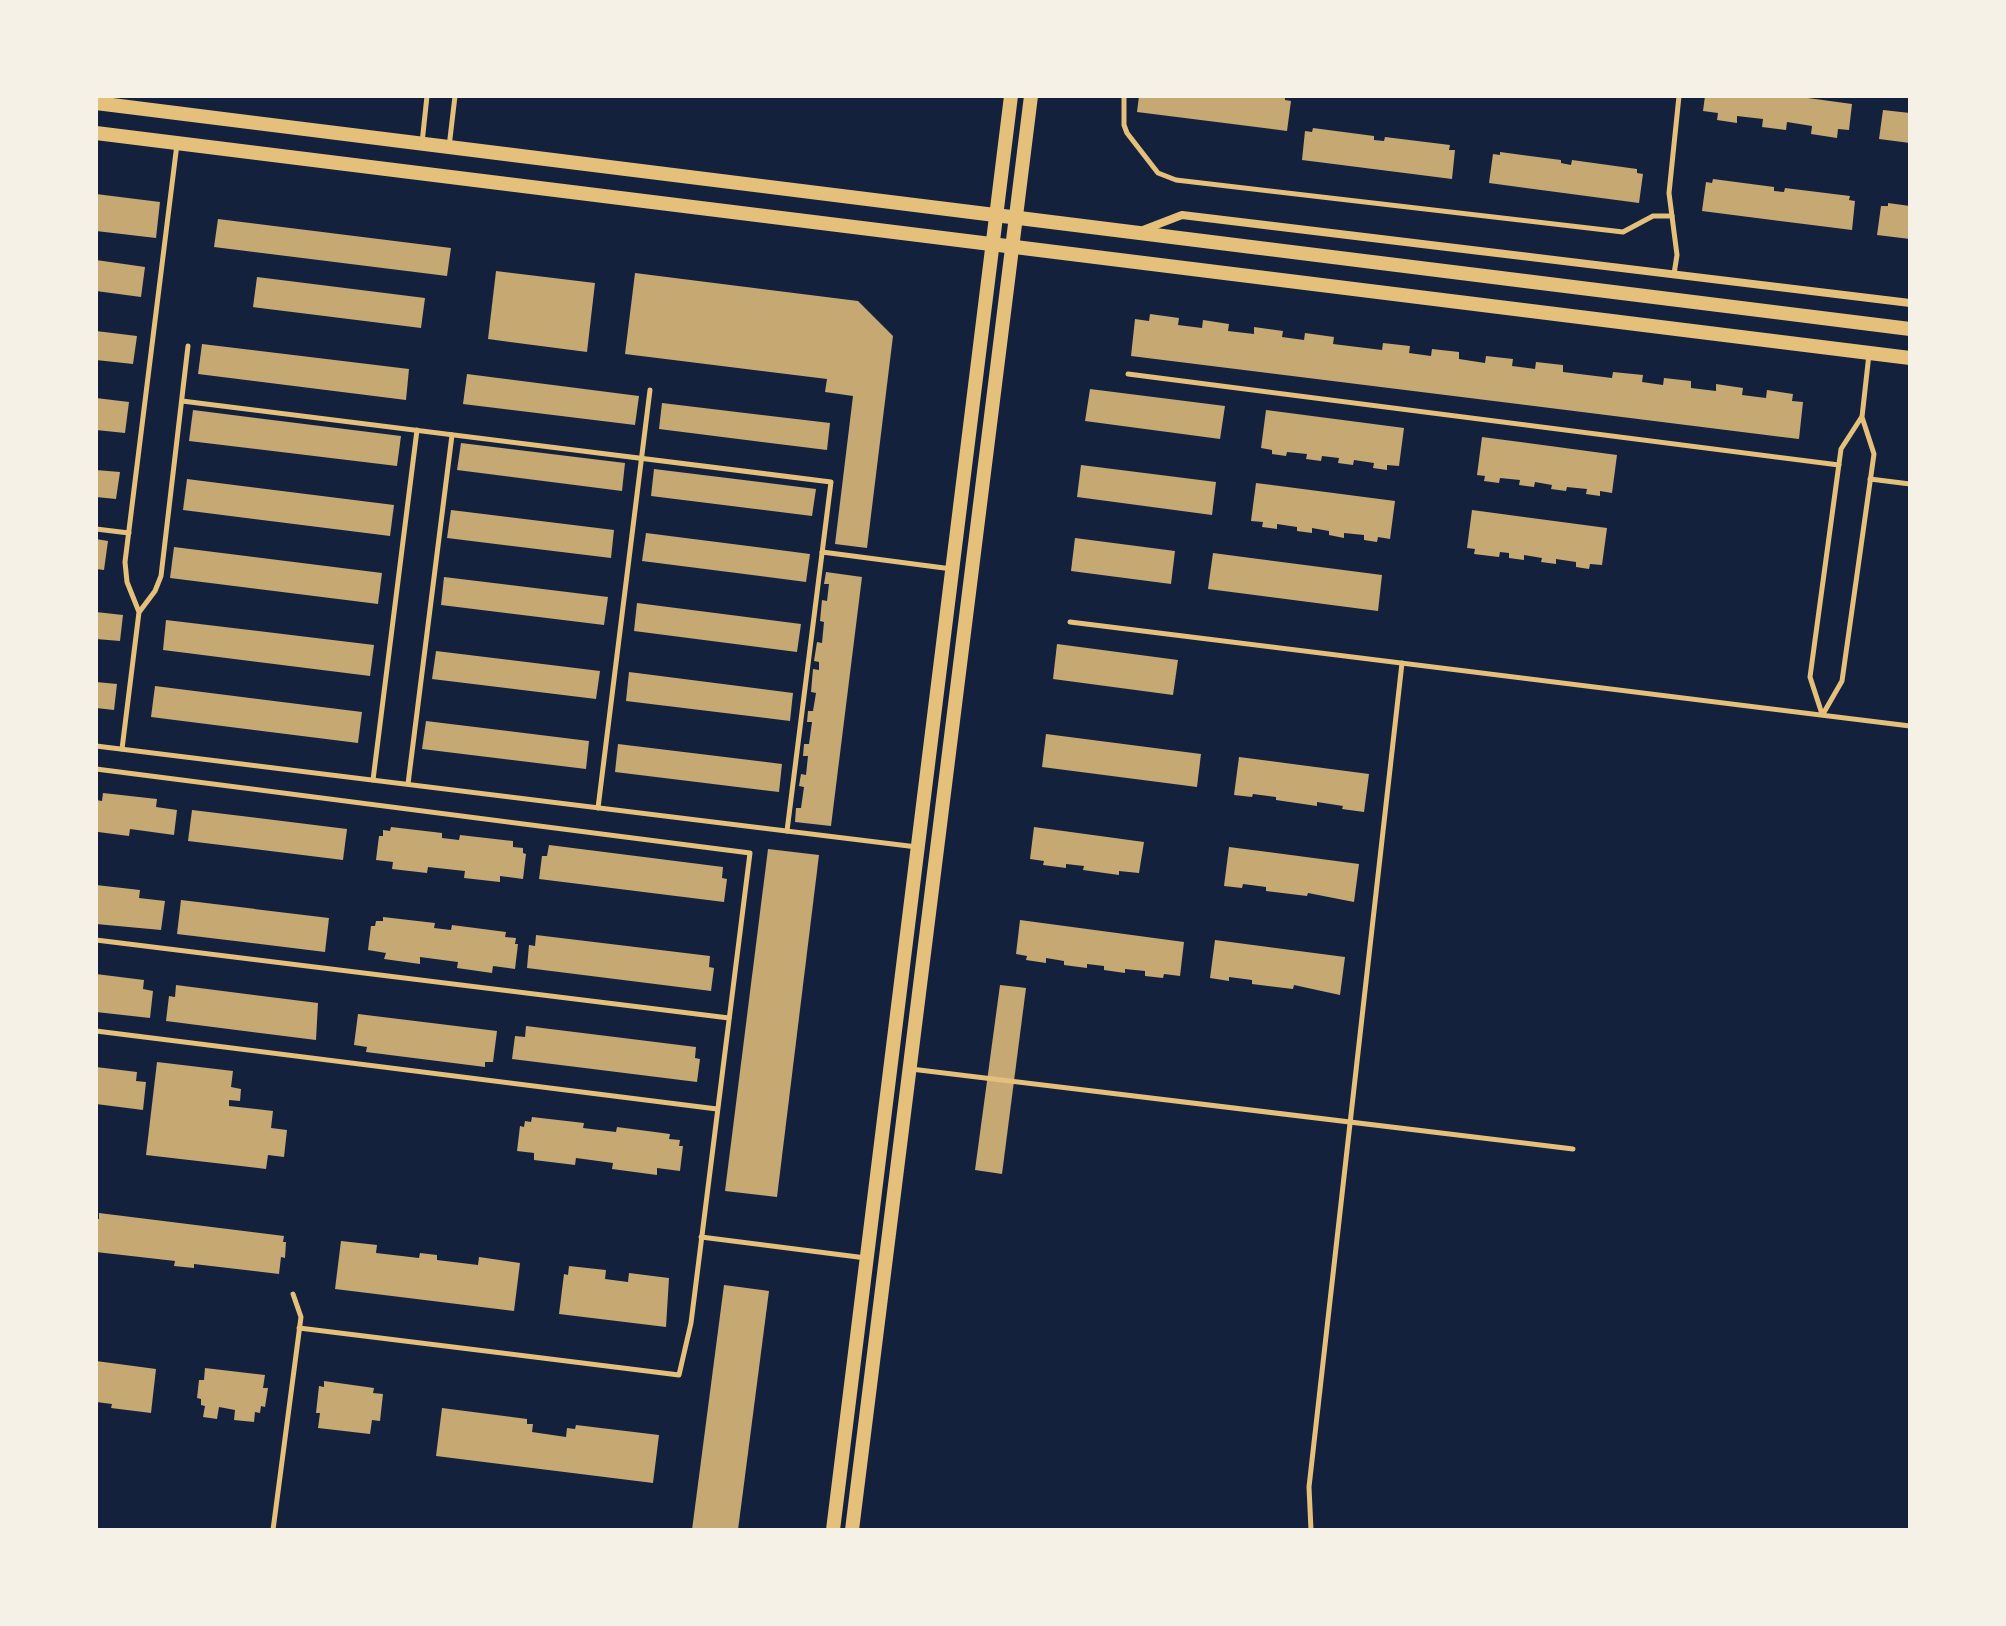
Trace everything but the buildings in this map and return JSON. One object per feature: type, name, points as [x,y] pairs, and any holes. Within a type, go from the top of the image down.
[{"type":"main road","points":[[833,1530],[1011,96]]},
{"type":"main road","points":[[852,1530],[1031,96]]},
{"type":"main road","points":[[96,103],[1910,329]]},
{"type":"main road","points":[[96,133],[1910,358]]},
{"type":"street","points":[[1134,233],[1182,215],[1910,303]]},
{"type":"lane","points":[[422,144],[427,96]]},
{"type":"lane","points":[[449,147],[455,96]]},
{"type":"lane","points":[[1124,96],[1127,133],[1158,173],[1176,180],[1623,232],[1653,216],[1672,216]]},
{"type":"lane","points":[[1674,274],[1677,255],[1669,193],[1679,96]]},
{"type":"lane","points":[[122,749],[139,612],[127,582],[125,562],[177,143]]},
{"type":"lane","points":[[139,612],[155,591],[161,576],[188,346]]},
{"type":"lane","points":[[1823,715],[1842,681],[1874,454],[1862,417],[1869,353]]},
{"type":"lane","points":[[1128,374],[1839,465]]},
{"type":"lane","points":[[598,808],[650,390]]},
{"type":"lane","points":[[182,401],[831,482],[787,831]]},
{"type":"lane","points":[[1823,715],[1810,677],[1841,449],[1862,417]]},
{"type":"lane","points":[[373,780],[417,430]]},
{"type":"lane","points":[[408,784],[452,435]]},
{"type":"lane","points":[[1870,479],[1910,484]]},
{"type":"lane","points":[[96,529],[129,533]]},
{"type":"lane","points":[[822,552],[952,569]]},
{"type":"lane","points":[[1070,622],[1910,726]]},
{"type":"lane","points":[[1311,1530],[1309,1487],[1402,663]]},
{"type":"lane","points":[[96,746],[917,847]]},
{"type":"lane","points":[[96,769],[750,853],[691,1323],[679,1375],[299,1328]]},
{"type":"lane","points":[[96,940],[729,1018]]},
{"type":"lane","points":[[96,1031],[717,1109]]},
{"type":"lane","points":[[910,1069],[1573,1149]]},
{"type":"lane","points":[[701,1237],[866,1258]]},
{"type":"lane","points":[[273,1530],[301,1317],[293,1294]]}]
